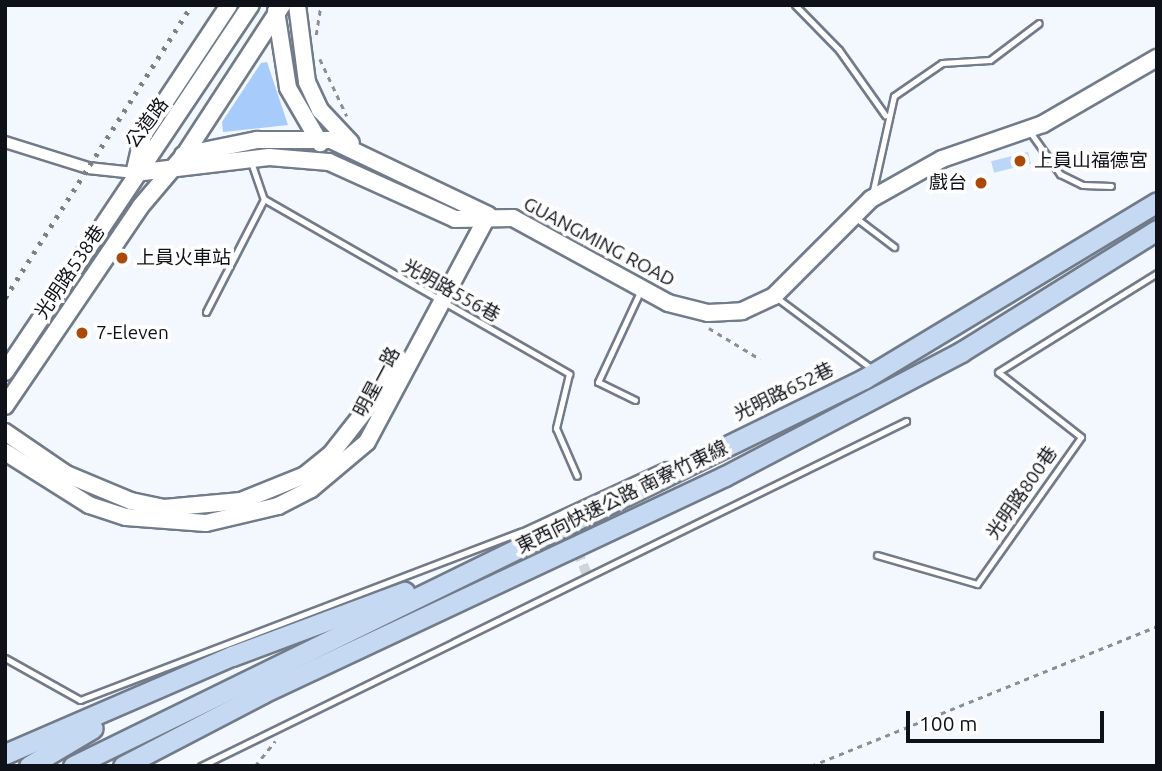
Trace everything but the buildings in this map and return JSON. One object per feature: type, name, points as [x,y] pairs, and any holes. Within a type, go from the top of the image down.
[{"type":"highway","name":"東西向快速公路 南寮竹東線","points":[[73,766],[864,379],[1157,202]]},
{"type":"highway","name":"東西向快速公路 南寮竹東線","points":[[123,766],[275,687],[725,476],[961,352],[1157,230]]},
{"type":"highway","points":[[5,754],[232,656],[481,566]]},
{"type":"highway","points":[[29,766],[158,690]]},
{"type":"street","name":"公道路","points":[[135,173],[143,135],[229,5]]},
{"type":"street","name":"公道路","points":[[135,173],[171,129],[251,5]]},
{"type":"street","points":[[177,164],[278,8],[297,5],[302,64],[313,97],[334,129],[371,155]]},
{"type":"street","points":[[278,8],[288,88],[315,137],[351,170]]},
{"type":"street","name":"GUANGMING ROAD","points":[[135,173],[177,164],[250,159],[312,159],[351,170],[455,219],[488,215],[513,218],[642,289],[709,313],[742,311],[774,296],[871,199],[942,159],[1029,130],[1157,58]]},
{"type":"street","name":"GUANGMING ROAD","points":[[5,142],[102,171],[135,173],[177,164],[236,142],[315,137],[371,155],[488,215]]},
{"type":"street","name":"光明路538巷","points":[[5,406],[177,164]]},
{"type":"street","name":"光明路538巷","points":[[5,372],[135,173]]},
{"type":"street","name":"明星一路","points":[[5,452],[89,505],[163,524],[206,523],[289,500],[367,442],[488,215]]},
{"type":"street","name":"明星一路","points":[[5,432],[95,489],[164,508],[204,507],[274,491],[304,475],[354,432],[437,312]]},
{"type":"lane","points":[[795,5],[839,50],[885,115]]},
{"type":"lane","points":[[871,199],[885,115],[894,96],[943,63],[990,60],[1039,23]]},
{"type":"lane","points":[[1029,130],[1060,174],[1083,185],[1111,186]]},
{"type":"lane","points":[[206,312],[264,199],[250,159]]},
{"type":"lane","name":"光明路556巷","points":[[264,199],[437,312],[569,374],[556,428],[577,476]]},
{"type":"lane","points":[[853,216],[894,247]]},
{"type":"lane","name":"光明路800巷","points":[[877,555],[977,584],[1081,436],[998,372],[1157,273]]},
{"type":"lane","points":[[635,400],[598,382],[642,289]]},
{"type":"lane","name":"光明路652巷","points":[[5,658],[79,700],[562,513],[872,367],[774,296]]},
{"type":"lane","points":[[201,766],[280,724],[906,421]]},
{"type":"path","points":[[317,43],[320,5]]},
{"type":"path","points":[[318,52],[328,86],[352,123]]},
{"type":"path","points":[[702,324],[760,359]]},
{"type":"path","points":[[811,766],[1157,626]]},
{"type":"path","points":[[255,766],[283,735],[280,724]]},
{"type":"shaded area","points":[[267,62],[288,125],[223,132],[222,122],[261,63]]},
{"type":"tunnel","points":[[566,523],[588,577]]},
{"type":"railway","points":[[5,298],[192,5]]},
{"type":"place","name":"上員山福德宮","points":[[1020,161]]},
{"type":"place","name":"戲台","points":[[981,183]]},
{"type":"place","name":"上員火車站","points":[[122,258]]},
{"type":"place","name":"7-Eleven","points":[[82,333]]}]
